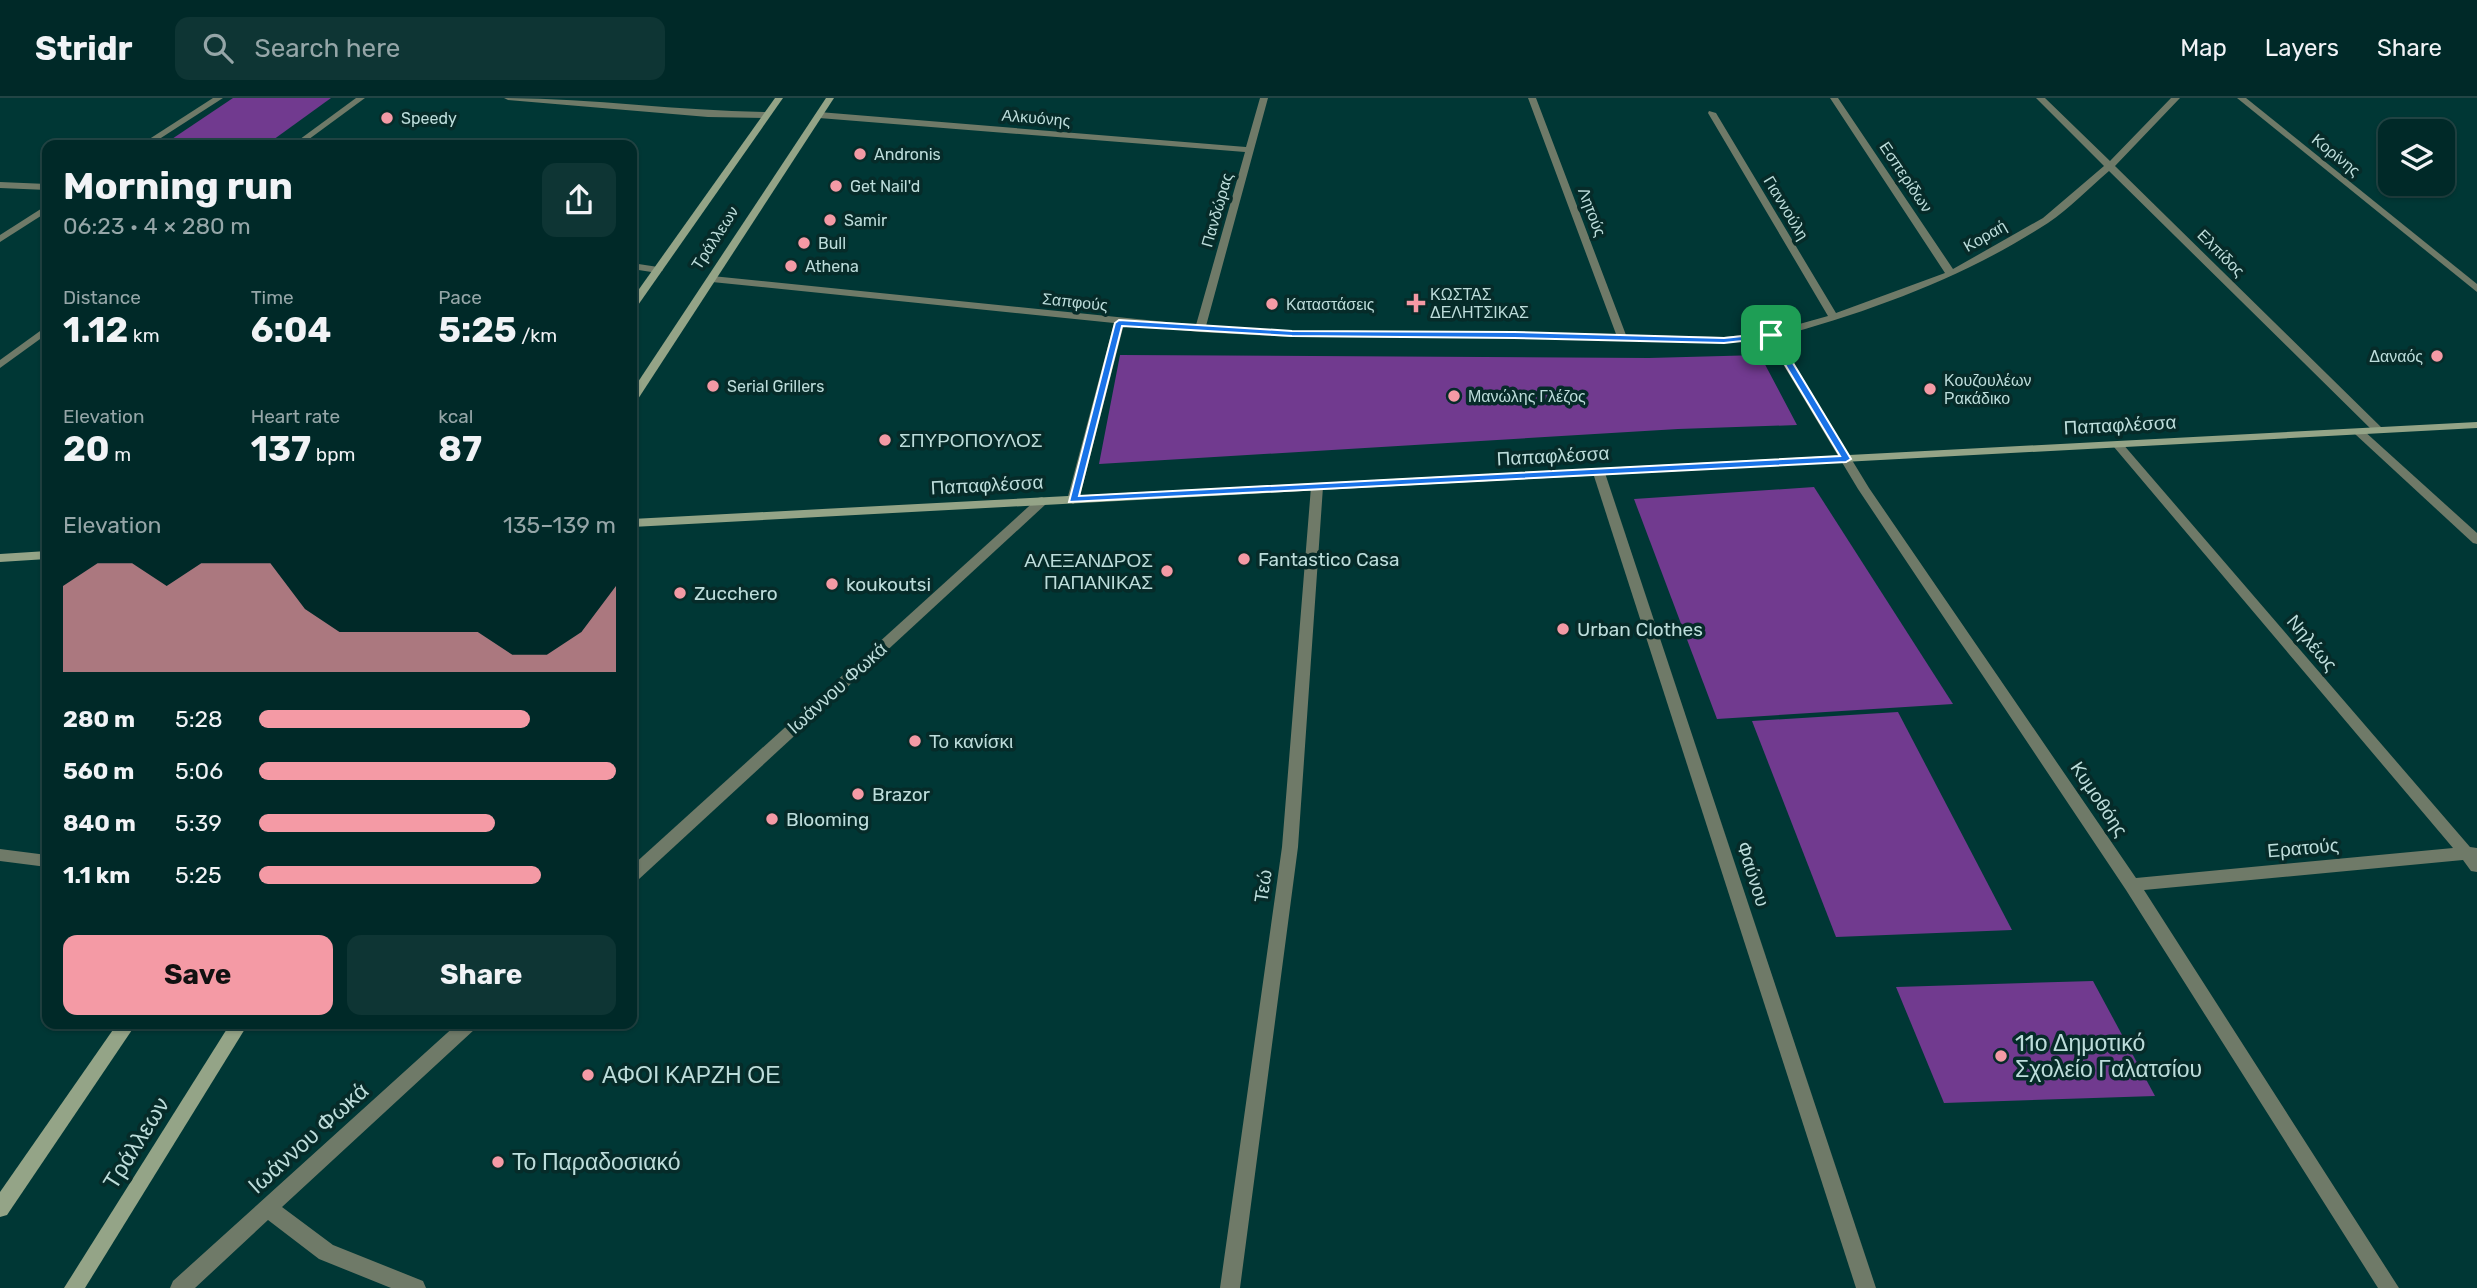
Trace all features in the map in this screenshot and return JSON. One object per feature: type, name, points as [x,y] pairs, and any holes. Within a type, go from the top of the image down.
[{"type":"street","points":[[152,140],[219,98]]},
{"type":"street","points":[[303,140],[361,98]]},
{"type":"street","points":[[508,98],[708,114],[766,115]]},
{"type":"street","name":"Τράλλεων","points":[[637,299],[779,98]]},
{"type":"street","name":"Τράλλεων","points":[[637,392],[830,98]]},
{"type":"street","name":"Πανδώρας","points":[[1200,329],[1264,98]]},
{"type":"street","name":"Λητούς","points":[[1532,98],[1622,337]]},
{"type":"street","name":"Εσπερίδων","points":[[1834,98],[1951,274]]},
{"type":"street","name":"Ελπίδος","points":[[2040,98],[2379,431]]},
{"type":"street","name":"Κοραή","points":[[1771,335],[1834,318],[1951,274],[2046,220],[2111,165],[2176,98]]},
{"type":"street","name":"Κορίνης","points":[[2241,98],[2477,289]]},
{"type":"street","name":"Γιαννούλη","points":[[1712,113],[1834,318]]},
{"type":"street","name":"Αλκυόνης","points":[[819,115],[1250,150]]},
{"type":"street","points":[[0,185],[42,187]]},
{"type":"street","points":[[0,239],[42,211]]},
{"type":"street","points":[[637,267],[658,270]]},
{"type":"street","name":"Σαπφούς","points":[[712,279],[1119,323],[1292,334],[1724,340],[1771,335]]},
{"type":"street","points":[[1073,500],[1119,323]]},
{"type":"street","points":[[0,365],[42,333]]},
{"type":"street","name":"Κυμοθόης","points":[[1771,335],[1864,489],[2132,885],[2389,1288]]},
{"type":"street","name":"Παπαφλέσσα","points":[[637,523],[2477,425]]},
{"type":"street","points":[[2359,432],[2477,540]]},
{"type":"street","name":"Νηλέως","points":[[2118,445],[2474,857]]},
{"type":"street","name":"Φαύνου","points":[[1599,473],[1866,1288]]},
{"type":"street","name":"Τεώ","points":[[1230,1288],[1290,847],[1317,487]]},
{"type":"street","name":"Ιωάννου Φωκά","points":[[637,871],[1041,501]]},
{"type":"street","points":[[0,558],[42,555]]},
{"type":"street","points":[[0,855],[42,861]]},
{"type":"street","name":"Ερατούς","points":[[2132,885],[2474,857]]},
{"type":"street","points":[[0,1208],[124,1029]]},
{"type":"street","name":"Τράλλεων","points":[[74,1288],[236,1029]]},
{"type":"street","name":"Ιωάννου Φωκά","points":[[180,1288],[465,1029]]},
{"type":"street","points":[[268,1208],[326,1252],[407,1287],[416,1288]]},
{"type":"shaded area","points":[[233,98],[331,98],[273,140],[170,140]]},
{"type":"shaded area","points":[[1120,355],[1649,358],[1760,355],[1797,425],[1678,429],[1099,464]]},
{"type":"shaded area","points":[[1814,487],[1953,704],[1717,719],[1634,499]]},
{"type":"shaded area","points":[[1898,712],[2012,930],[1836,937],[1752,721]]},
{"type":"shaded area","points":[[2093,981],[2155,1096],[1944,1103],[1896,987]]},
{"type":"place","name":"Speedy","points":[[387,118]]},
{"type":"place","name":"Andronis","points":[[860,154]]},
{"type":"place","name":"Get Nail'd","points":[[836,186]]},
{"type":"place","name":"Samir","points":[[830,220]]},
{"type":"place","name":"Bull","points":[[804,243]]},
{"type":"place","name":"Athena","points":[[791,266]]},
{"type":"place","name":"ΚΩΣΤΑΣ ΔΕΛΗΤΣΙΚΑΣ","points":[[1416,303]]},
{"type":"place","name":"Καταστάσεις","points":[[1272,304]]},
{"type":"place","name":"Δαναός","points":[[2437,356]]},
{"type":"place","name":"Serial Grillers","points":[[713,386]]},
{"type":"place","name":"Κουζουλέων Ρακάδικο","points":[[1930,389]]},
{"type":"place","name":"Μανώλης Γλέζος","points":[[1454,396]]},
{"type":"place","name":"ΣΠΥΡΟΠΟΥΛΟΣ","points":[[885,440]]},
{"type":"place","name":"Fantastico Casa","points":[[1244,559]]},
{"type":"place","name":"ΑΛΕΞΑΝΔΡΟΣ ΠΑΠΑΝΙΚΑΣ","points":[[1167,571]]},
{"type":"place","name":"koukoutsi","points":[[832,584]]},
{"type":"place","name":"Zucchero","points":[[680,593]]},
{"type":"place","name":"Urban Clothes","points":[[1563,629]]},
{"type":"place","name":"Το κανίσκι","points":[[915,741]]},
{"type":"place","name":"Brazor","points":[[858,794]]},
{"type":"place","name":"Blooming","points":[[772,819]]},
{"type":"place","name":"11ο Δημοτικό Σχολείο Γαλατσίου","points":[[2001,1056]]},
{"type":"place","name":"ΑΦΟΙ ΚΑΡΖΗ ΟΕ","points":[[588,1075]]},
{"type":"place","name":"Το Παραδοσιακό","points":[[498,1162]]},
{"type":"route","points":[[1119,323],[1292,334],[1724,340],[1771,335],[1846,459],[1073,500],[1119,323]]}]
